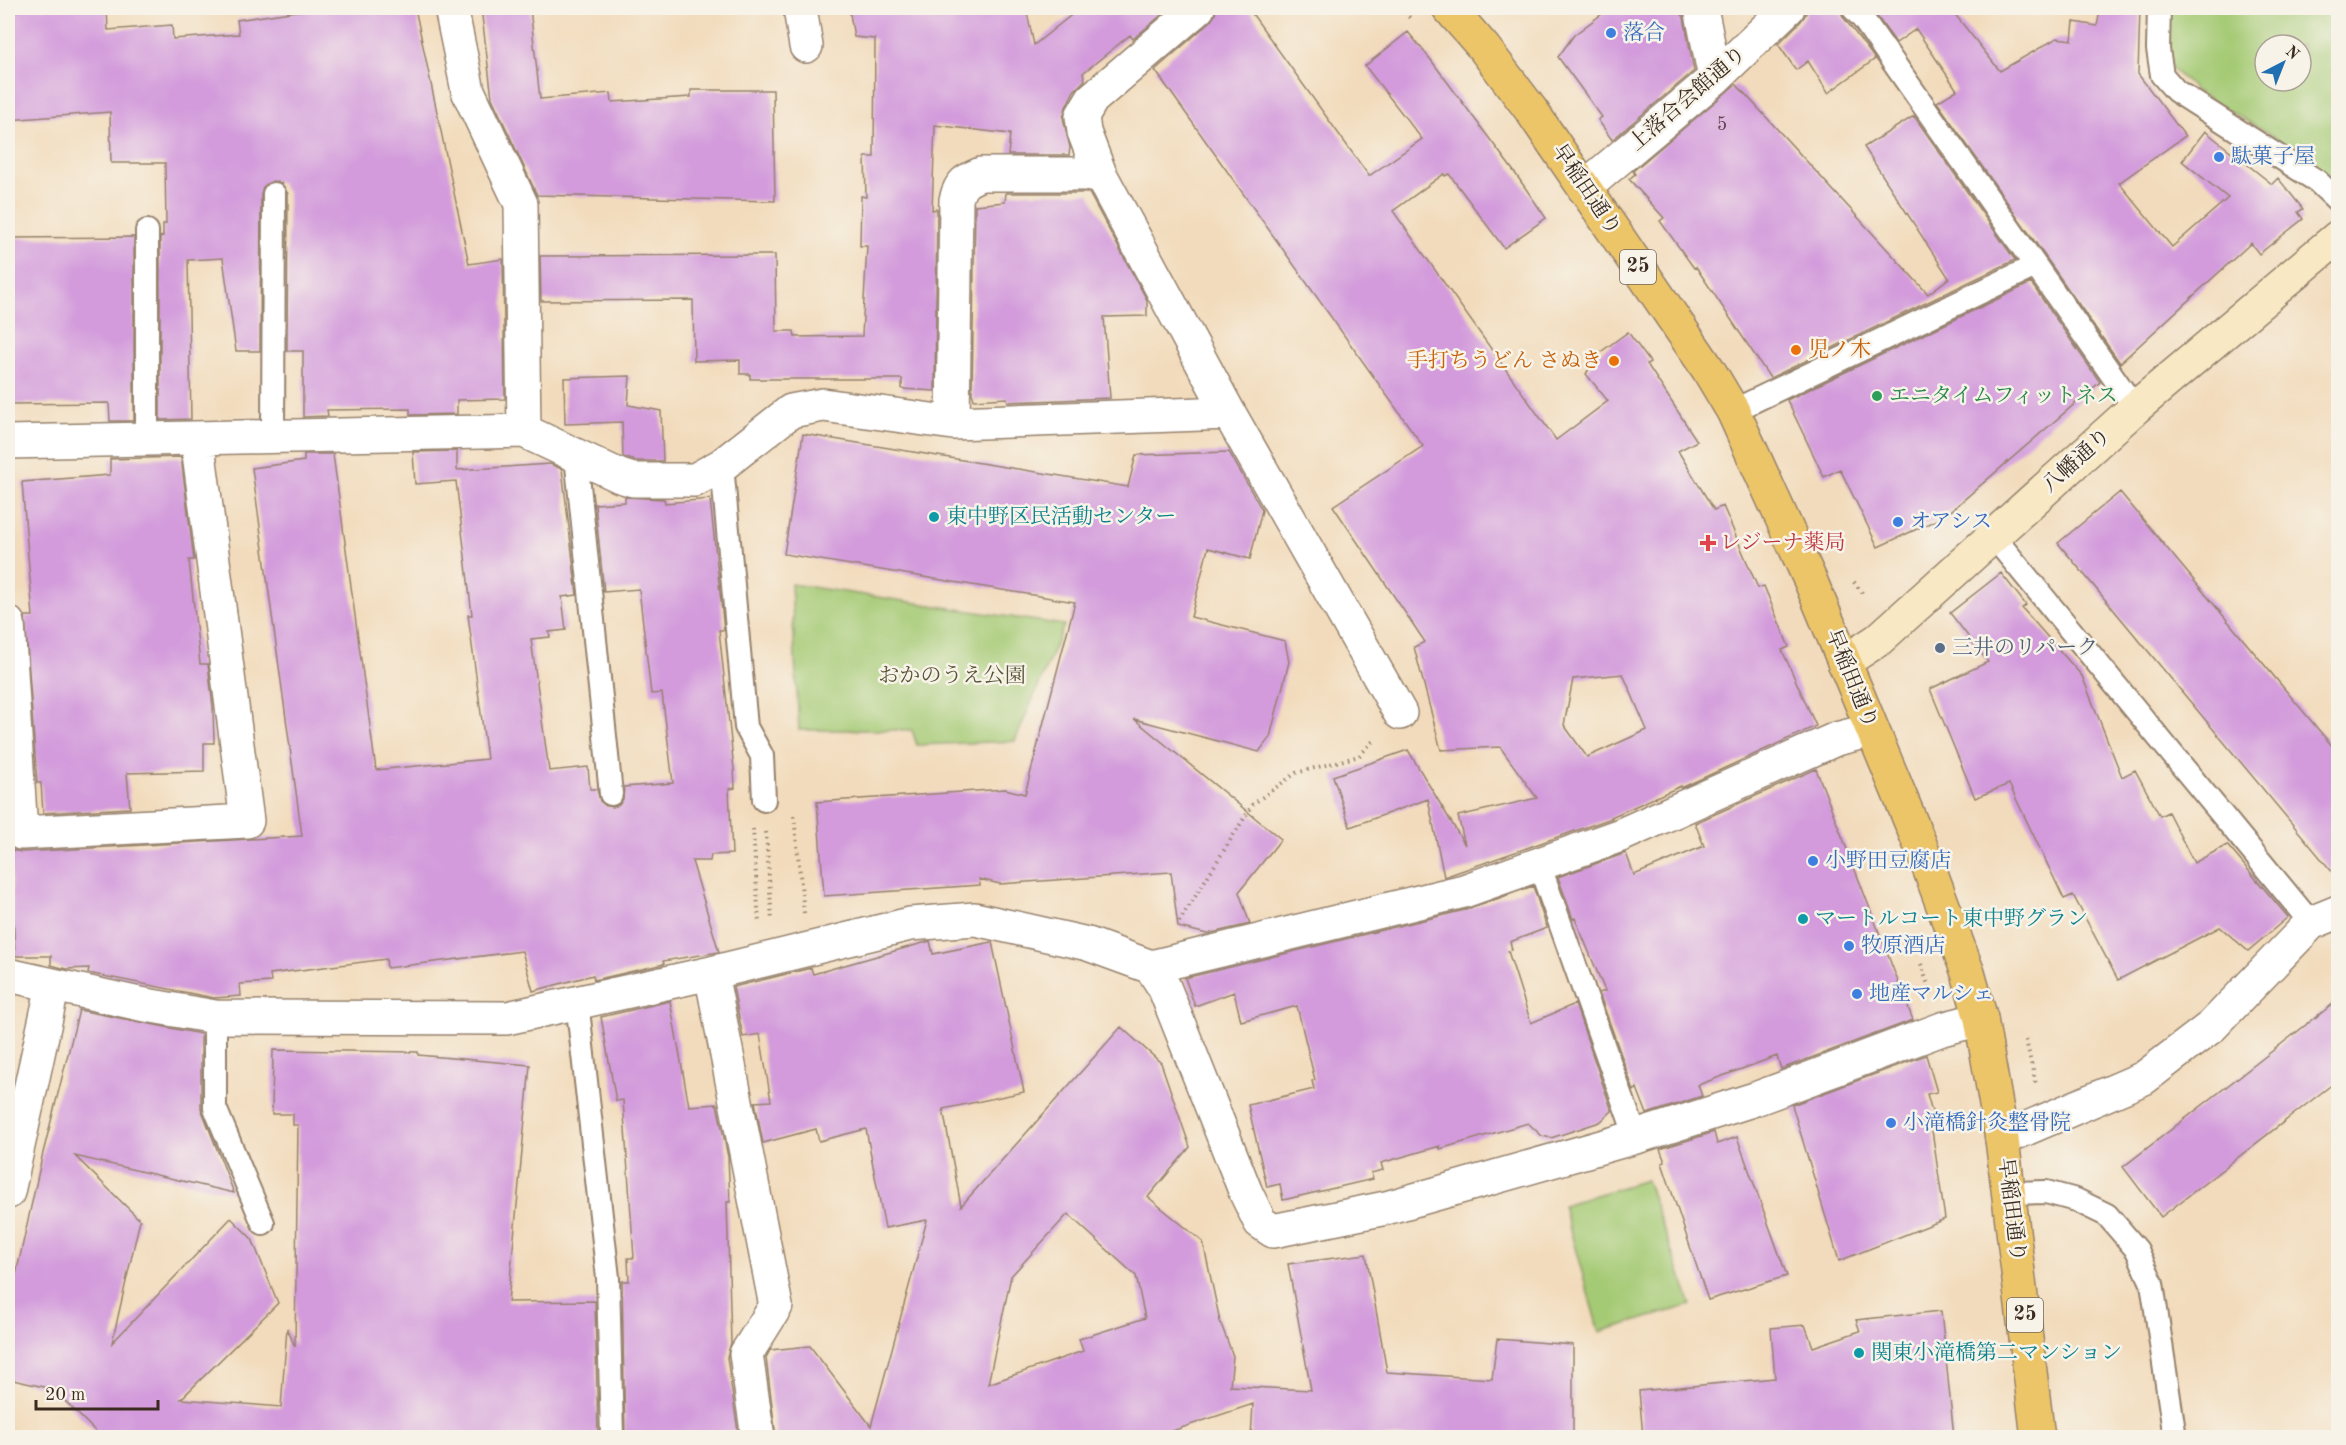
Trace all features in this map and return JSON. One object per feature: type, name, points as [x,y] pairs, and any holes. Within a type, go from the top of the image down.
[{"type":"main road","name":"早稲田通り","points":[[1449,8],[1484,48],[1524,101],[1708,369],[1733,411],[1811,582],[1844,662],[1947,915],[1981,1019],[2002,1139],[2038,1437]]},
{"type":"street","points":[[451,8],[468,91],[521,204],[524,431]]},
{"type":"street","points":[[800,8],[806,46]]},
{"type":"street","points":[[1198,8],[1092,99],[1082,116],[1084,132],[1100,174],[1229,413],[1400,713]]},
{"type":"street","points":[[1701,8],[1715,78]]},
{"type":"street","name":"上落合会館通り","points":[[1584,188],[1715,78],[1788,8]]},
{"type":"street","points":[[953,423],[956,200],[959,186],[968,179],[981,174],[1100,174]]},
{"type":"street","name":"八幡通り","points":[[1844,662],[1878,640],[2135,408],[2338,237]]},
{"type":"street","points":[[8,442],[524,431],[633,480],[695,480],[722,465],[791,411],[823,405],[953,423],[1229,413]]},
{"type":"street","points":[[8,623],[21,833],[247,821],[197,438]]},
{"type":"street","points":[[8,975],[140,1004],[215,1017],[507,1018],[711,973],[910,924],[975,920],[1088,944],[1151,967],[1464,891],[1621,835],[1836,739],[1872,730]]},
{"type":"street","points":[[2002,1139],[2144,1078],[2212,1026],[2325,917]]},
{"type":"street","points":[[1151,967],[1164,987],[1246,1193],[1260,1222],[1273,1231],[1386,1208],[1636,1137],[1755,1100],[1941,1029],[1981,1019]]},
{"type":"street","points":[[711,973],[776,1306],[746,1354],[758,1437]]},
{"type":"street","points":[[8,1192],[53,985]]},
{"type":"lane","points":[[1853,8],[1863,19],[2135,408]]},
{"type":"lane","points":[[2159,8],[2158,49],[2162,75],[2176,91],[2317,181],[2338,201]]},
{"type":"lane","points":[[273,437],[274,194]]},
{"type":"lane","points":[[147,231],[147,439]]},
{"type":"lane","points":[[1733,411],[2035,266]]},
{"type":"lane","points":[[576,456],[611,794]]},
{"type":"lane","points":[[722,465],[746,727],[762,756],[758,809]]},
{"type":"lane","points":[[1993,536],[2325,917]]},
{"type":"lane","points":[[1539,864],[1636,1137]]},
{"type":"lane","points":[[577,1002],[608,1278],[612,1437]]},
{"type":"lane","points":[[215,1017],[215,1108],[263,1223]]},
{"type":"lane","points":[[2009,1192],[2046,1192],[2076,1200],[2107,1215],[2137,1250],[2152,1283],[2175,1437]]},
{"type":"path","points":[[1400,8],[1414,22]]},
{"type":"path","points":[[1151,967],[1252,804],[1296,773],[1359,756],[1400,713]]},
{"type":"path","points":[[758,809],[768,959]]},
{"type":"path","points":[[758,809],[768,959]]},
{"type":"path","points":[[799,860],[807,949]]},
{"type":"green space","points":[[2167,8],[2329,8],[2338,18],[2338,174],[2331,181],[2272,135],[2195,91],[2164,60]]},
{"type":"green space","name":"おかのうえ公園","points":[[791,584],[1064,625],[1015,741],[917,745],[912,730],[799,730]]},
{"type":"green space","points":[[1646,1180],[1691,1305],[1599,1332],[1563,1205]]},
{"type":"building","points":[[8,8],[107,8],[108,30],[172,25],[173,39],[239,34],[237,20],[317,8],[415,8],[469,264],[503,259],[505,399],[457,400],[457,414],[410,415],[410,409],[327,410],[328,416],[303,417],[303,351],[287,351],[288,194],[281,183],[273,181],[263,187],[261,194],[260,351],[236,351],[223,258],[188,260],[191,419],[160,420],[160,237],[163,236],[163,224],[166,224],[165,163],[111,163],[110,112],[8,120]]},
{"type":"building","points":[[481,8],[530,8],[540,99],[611,93],[612,102],[691,97],[691,90],[773,90],[775,201],[537,195],[492,98]]},
{"type":"building","points":[[849,8],[1026,8],[1034,45],[1080,8],[1170,8],[1133,39],[1130,35],[1083,73],[1085,80],[1074,91],[1063,118],[1070,147],[1069,155],[1008,155],[1010,134],[935,125],[932,210],[937,209],[935,391],[902,389],[902,379],[750,379],[750,374],[740,374],[740,360],[694,361],[693,300],[541,301],[540,256],[775,255],[776,331],[794,331],[795,337],[862,336],[867,246],[860,246],[861,196],[866,197],[865,157],[874,157],[875,39],[854,37]]},
{"type":"building","points":[[1216,8],[1248,8],[1369,176],[1422,139],[1365,66],[1408,32],[1515,173],[1546,218],[1504,248],[1449,174],[1445,176],[1444,174],[1393,211],[1556,440],[1608,401],[1586,374],[1598,354],[1628,332],[1650,362],[1647,364],[1697,441],[1678,451],[1714,510],[1723,506],[1758,588],[1764,586],[1789,647],[1782,650],[1816,726],[1612,818],[1444,877],[1428,799],[1350,827],[1333,776],[1408,750],[1465,845],[1458,816],[1537,798],[1500,747],[1441,750],[1414,647],[1425,642],[1333,506],[1423,446],[1155,70],[1215,15]],"holes":[[[1623,674],[1647,730],[1587,757],[1564,725],[1573,679]]]},
{"type":"building","points":[[1610,8],[1677,8],[1684,17],[1694,71],[1612,140],[1598,120],[1602,117],[1558,57],[1574,35]]},
{"type":"building","points":[[1806,8],[1840,8],[1843,17],[1875,59],[1828,93],[1808,61],[1796,70],[1778,44],[1801,21],[1806,14]]},
{"type":"building","points":[[1871,8],[1950,8],[2000,71],[2057,38],[2072,40],[2074,22],[2097,26],[2100,11],[2113,12],[2115,8],[2140,8],[2138,74],[2185,136],[2119,183],[2172,247],[2228,198],[2182,161],[2205,131],[2272,184],[2278,178],[2303,209],[2298,212],[2303,219],[2259,254],[2251,243],[2120,363],[1937,102],[1957,90],[1916,29],[1896,43]]},
{"type":"building","points":[[1736,84],[1928,294],[1949,278],[1864,147],[1914,116],[2015,260],[1770,378],[1696,267],[1694,268],[1660,221],[1664,218],[1629,179],[1635,174],[1633,171]]},
{"type":"building","points":[[1006,193],[1089,193],[1147,300],[1147,316],[1104,317],[1110,398],[1008,402],[1007,398],[974,400],[972,393],[975,205],[1005,202]]},
{"type":"building","points":[[134,237],[134,421],[110,421],[109,403],[8,404],[8,238]]},
{"type":"building","points":[[2031,283],[2100,382],[1945,516],[1878,547],[1840,469],[1824,477],[1787,400]]},
{"type":"building","points":[[630,376],[628,405],[661,411],[663,461],[636,461],[623,457],[622,422],[565,424],[564,378]]},
{"type":"building","points":[[803,434],[1128,487],[1136,455],[1229,452],[1262,510],[1250,559],[1208,548],[1191,617],[1285,641],[1289,662],[1270,737],[1259,752],[1134,719],[1281,839],[1239,892],[1250,924],[1207,934],[1178,927],[1171,872],[1000,884],[979,879],[980,885],[824,896],[817,802],[1005,789],[1025,794],[1075,602],[784,554]]},
{"type":"building","points":[[457,451],[457,470],[550,464],[562,469],[577,595],[562,597],[566,630],[549,632],[550,637],[531,639],[549,771],[588,767],[590,789],[597,789],[600,801],[606,806],[619,805],[623,799],[624,787],[673,783],[662,693],[651,694],[639,589],[604,592],[595,504],[625,502],[625,497],[664,499],[665,503],[710,499],[724,630],[719,630],[734,769],[735,788],[729,789],[732,854],[711,855],[710,861],[692,861],[719,952],[663,961],[664,964],[594,980],[593,975],[533,991],[522,951],[387,968],[386,959],[270,974],[271,982],[240,984],[241,996],[214,998],[88,973],[89,968],[66,969],[51,965],[51,956],[15,956],[10,850],[22,852],[302,836],[252,468],[304,461],[304,454],[333,454],[376,770],[487,759],[468,615],[472,615],[456,481],[415,484],[413,452]]},
{"type":"building","points":[[181,457],[194,560],[189,560],[200,664],[208,664],[213,707],[214,743],[204,743],[204,771],[127,773],[130,808],[43,813],[41,783],[37,783],[25,616],[33,616],[22,482],[110,475],[110,459]]},
{"type":"building","points":[[2120,492],[2338,753],[2338,879],[2058,543]]},
{"type":"building","points":[[2001,573],[2026,605],[2022,608],[2082,676],[2122,777],[2135,770],[2160,816],[2168,812],[2194,863],[2227,845],[2288,917],[2248,951],[2220,927],[2118,980],[2073,895],[2064,899],[2009,784],[1975,798],[1930,689],[1988,662],[1950,613]]},
{"type":"building","points":[[1816,769],[1913,1020],[1781,1069],[1777,1056],[1698,1085],[1702,1096],[1647,1114],[1637,1088],[1634,1091],[1599,993],[1605,991],[1575,918],[1573,919],[1558,877],[1626,853],[1634,875],[1704,846],[1695,823]]},
{"type":"building","points":[[1533,886],[1547,928],[1510,942],[1512,950],[1508,951],[1531,1023],[1575,1004],[1612,1111],[1600,1122],[1551,1138],[1542,1136],[1528,1123],[1440,1149],[1440,1146],[1381,1163],[1383,1170],[1371,1173],[1373,1179],[1283,1200],[1280,1184],[1267,1187],[1248,1105],[1314,1089],[1312,1081],[1315,1080],[1297,1006],[1241,1021],[1234,992],[1195,1006],[1185,978],[1469,909]]},
{"type":"building","points":[[930,941],[933,954],[992,942],[1024,1092],[943,1109],[961,1206],[1121,1027],[1161,1063],[1190,1147],[1148,1197],[1203,1242],[1220,1321],[1233,1356],[1230,1386],[1311,1390],[1288,1264],[1366,1254],[1387,1372],[1492,1379],[1497,1339],[1573,1345],[1573,1437],[1251,1437],[1253,1404],[1154,1437],[776,1437],[766,1358],[770,1350],[810,1346],[871,1426],[927,1220],[885,1228],[866,1129],[819,1141],[816,1129],[763,1143],[755,1102],[771,1101],[760,1034],[743,1037],[733,987],[811,968],[813,974]],"holes":[[[1068,1214],[1136,1276],[1145,1318],[1079,1339],[1083,1351],[988,1384],[1011,1276]]]},
{"type":"building","points":[[2338,1000],[2338,1080],[2161,1217],[2123,1167]]},
{"type":"building","points":[[670,1001],[689,1106],[717,1104],[728,1157],[731,1343],[727,1357],[738,1432],[625,1437],[622,1281],[629,1281],[628,1258],[634,1258],[623,1100],[616,1101],[601,1017]]},
{"type":"building","points":[[79,1010],[201,1034],[201,1108],[234,1193],[75,1156],[140,1220],[112,1343],[231,1218],[252,1239],[278,1303],[181,1399],[281,1407],[287,1328],[295,1347],[298,1125],[293,1125],[293,1114],[272,1114],[273,1050],[418,1052],[418,1055],[530,1065],[508,1302],[595,1301],[598,1437],[101,1437],[53,1389],[8,1379],[8,1311],[42,1157]]},
{"type":"building","points":[[1926,1055],[1937,1092],[1927,1094],[1937,1129],[1932,1130],[1945,1219],[1839,1261],[1792,1105]]},
{"type":"building","points":[[1714,1132],[1717,1144],[1737,1137],[1787,1276],[1708,1300],[1662,1163],[1665,1162],[1660,1149]]},
{"type":"building","name":"関東小滝橋第二マンション","points":[[1941,1311],[1954,1437],[1643,1437],[1639,1391],[1775,1378],[1771,1328],[1805,1325],[1813,1347],[1860,1331],[1856,1320]]},
{"type":"place","name":"落合","points":[[1611,33]]},
{"type":"place","name":"駄菓子屋","points":[[2219,157]]},
{"type":"place","name":"児ノ木","points":[[1796,350]]},
{"type":"place","name":"手打ちうどん さぬき","points":[[1614,361]]},
{"type":"place","name":"エニタイムフィットネス","points":[[1877,396]]},
{"type":"place","name":"東中野区民活動センター","points":[[934,517]]},
{"type":"place","name":"オアシス","points":[[1898,522]]},
{"type":"place","name":"レジーナ薬局","points":[[1708,543]]},
{"type":"place","name":"三井のリパーク","points":[[1940,648]]},
{"type":"place","name":"小野田豆腐店","points":[[1813,861]]},
{"type":"place","name":"マートルコート東中野グラン","points":[[1803,919]]},
{"type":"place","name":"牧原酒店","points":[[1849,946]]},
{"type":"place","name":"地産マルシェ","points":[[1857,994]]},
{"type":"place","name":"小滝橋針灸整骨院","points":[[1891,1123]]},
{"type":"place","name":"関東小滝橋第二マンション","points":[[1859,1353]]}]
